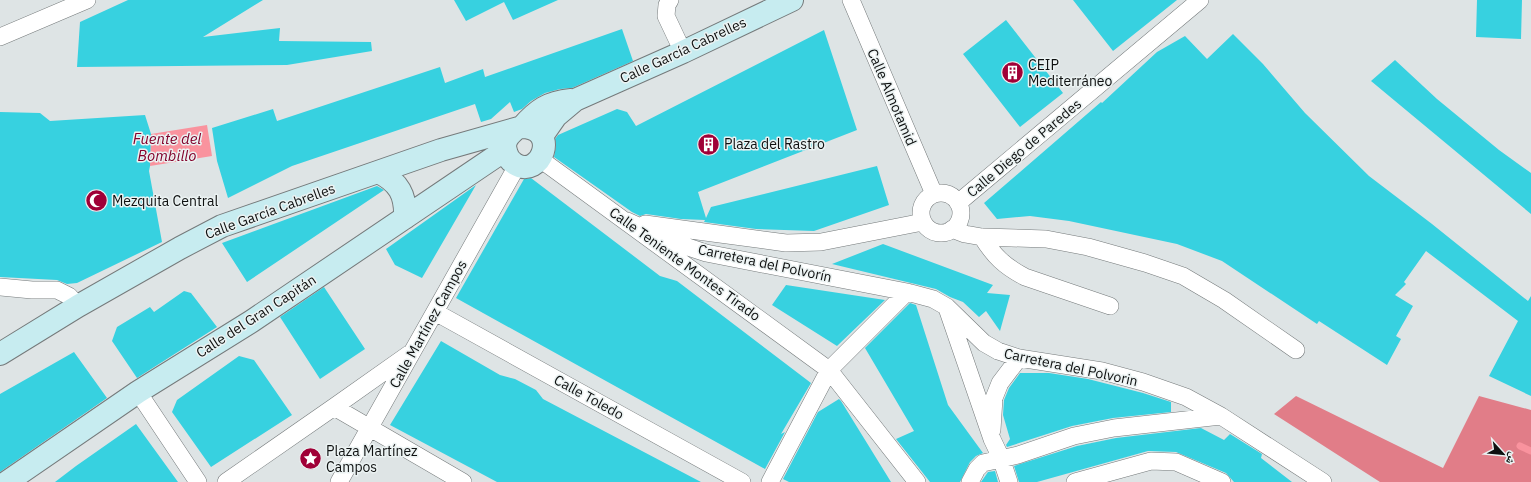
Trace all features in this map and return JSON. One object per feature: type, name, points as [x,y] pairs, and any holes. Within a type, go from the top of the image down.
[{"type":"main road","name":"Calle García Cabrelles","points":[[542,136],[556,116],[575,100],[683,52],[792,0]]},
{"type":"main road","name":"Calle García Cabrelles","points":[[0,354],[78,306],[222,226],[440,150],[518,128],[532,115],[545,106],[559,101],[575,100]]},
{"type":"main road","points":[[530,127],[537,130],[542,136],[544,152],[540,159],[534,164],[526,167],[511,158],[505,142],[509,135],[518,128],[530,127]]},
{"type":"main road","name":"Calle del Gran Capitán","points":[[7,482],[138,392],[252,321],[405,218],[511,158]]},
{"type":"main road","points":[[378,172],[389,177],[397,185],[403,195],[406,206],[405,218]]},
{"type":"street","points":[[0,37],[87,0]]},
{"type":"street","points":[[670,0],[667,5],[666,16],[683,52]]},
{"type":"street","name":"Calle Almotamid","points":[[851,0],[934,194]]},
{"type":"street","name":"Calle Diego de Paredes","points":[[958,203],[1200,0]]},
{"type":"street","name":"Calle Martínez Campos","points":[[339,482],[435,312],[511,158]]},
{"type":"street","name":"Calle Teniente Montes Tirado","points":[[540,159],[627,221],[829,370],[917,482]]},
{"type":"street","points":[[945,193],[950,195],[958,203],[960,214],[956,226],[952,229],[945,232],[932,231],[923,222],[921,209],[928,198],[934,194],[945,193]]},
{"type":"street","points":[[627,221],[786,243],[821,242],[923,222]]},
{"type":"street","name":"Carretera del Polvorín","points":[[627,221],[673,242],[706,253],[908,292]]},
{"type":"street","points":[[952,229],[965,234],[982,237],[1046,239],[1088,247],[1145,263],[1183,276],[1224,300],[1296,350]]},
{"type":"street","points":[[982,237],[990,250],[1011,270],[1025,277],[1110,306]]},
{"type":"street","points":[[0,287],[57,290],[69,296],[78,306]]},
{"type":"street","points":[[770,482],[829,370],[908,292]]},
{"type":"street","name":"Carretera del Polvorin","points":[[908,292],[933,299],[947,307],[984,343],[998,351],[1019,358],[1102,371],[1142,382],[1186,397],[1221,416],[1323,482]]},
{"type":"street","points":[[947,307],[992,439],[1001,458],[1009,482]]},
{"type":"street","name":"Calle Toledo","points":[[435,312],[742,482]]},
{"type":"street","points":[[226,482],[413,351]]},
{"type":"street","points":[[992,439],[994,398],[1000,383],[1019,358]]},
{"type":"street","points":[[138,392],[198,482]]},
{"type":"street","points":[[334,407],[369,429],[463,482]]},
{"type":"street","points":[[970,482],[977,469],[983,463],[1018,455],[1074,436],[1114,428],[1221,416]]},
{"type":"street","points":[[1075,482],[1151,461],[1176,462],[1222,482]]},
{"type":"shaded area","points":[[1296,396],[1443,468],[1479,396],[1531,410],[1531,482],[1380,482],[1274,414]]},
{"type":"water","name":"Fuente del Bombillo","points":[[207,125],[212,156],[150,166],[151,134]]},
{"type":"building","points":[[128,0],[263,0],[203,37],[280,28],[279,41],[371,42],[372,51],[287,65],[77,67],[80,22]]},
{"type":"building","points":[[454,0],[558,0],[513,20],[504,2],[466,21]]},
{"type":"building","points":[[1073,0],[1177,0],[1113,51]]},
{"type":"building","points":[[1477,0],[1522,0],[1521,39],[1476,37]]},
{"type":"building","name":"CEIP Mediterráneo","points":[[1006,20],[1063,93],[1020,127],[963,54]]},
{"type":"building","points":[[622,29],[633,61],[572,88],[560,89],[545,93],[531,101],[522,109],[514,112],[510,102],[491,119],[481,122],[475,104],[292,166],[228,198],[217,161],[212,128],[273,109],[277,121],[440,67],[445,83],[483,69],[485,77]]},
{"type":"building","points":[[824,30],[857,130],[698,192],[706,218],[711,207],[877,166],[889,205],[814,231],[756,229],[704,222],[705,220],[681,219],[646,214],[640,216],[632,212],[554,157],[556,145],[555,139],[558,135],[617,109],[627,112],[636,126]]},
{"type":"building","points":[[1233,34],[1263,64],[1305,113],[1369,176],[1432,224],[1528,301],[1531,296],[1531,396],[1489,376],[1518,321],[1426,251],[1404,282],[1406,284],[1395,295],[1413,306],[1396,336],[1401,339],[1387,365],[1319,321],[1317,324],[1222,261],[1177,244],[1069,221],[1030,216],[997,219],[984,203],[1101,102],[1102,103],[1157,52],[1185,36],[1207,59]]},
{"type":"building","points":[[1395,60],[1437,99],[1499,150],[1531,173],[1531,214],[1371,81]]},
{"type":"building","name":"Mezquita Central","points":[[0,112],[40,113],[50,121],[145,115],[151,134],[149,171],[162,242],[77,283],[67,284],[57,280],[0,277]]},
{"type":"building","points":[[531,178],[660,276],[677,281],[811,383],[781,434],[785,432],[765,469],[456,298],[524,179]]},
{"type":"building","points":[[476,185],[422,278],[395,265],[386,249]]},
{"type":"building","points":[[377,186],[384,190],[247,282],[222,243]]},
{"type":"building","points":[[883,244],[993,285],[987,293],[1010,295],[1000,331],[986,311],[979,317],[963,302],[936,289],[832,264]]},
{"type":"building","points":[[786,285],[885,300],[837,346],[772,305]]},
{"type":"building","points":[[324,287],[365,349],[320,379],[280,317]]},
{"type":"building","points":[[184,291],[191,293],[217,327],[137,378],[112,341],[117,327],[150,307],[154,312]]},
{"type":"building","points":[[910,303],[916,305],[948,405],[983,453],[976,456],[970,462],[960,482],[930,482],[896,439],[914,431],[865,348]]},
{"type":"building","points":[[441,341],[500,375],[515,379],[536,390],[543,399],[701,482],[497,482],[390,425]]},
{"type":"building","points":[[74,352],[107,398],[0,472],[0,394]]},
{"type":"building","points":[[239,356],[254,360],[292,415],[211,467],[172,412],[177,400]]},
{"type":"building","points":[[1020,373],[1049,373],[1088,379],[1143,393],[1171,402],[1171,412],[1113,418],[1072,426],[1007,447],[1006,445],[1010,439],[1003,415],[1004,400],[1009,388]]},
{"type":"building","points":[[839,399],[891,482],[789,482],[783,479],[818,412]]},
{"type":"building","points":[[136,424],[178,482],[55,482],[76,466]]},
{"type":"building","points":[[1201,428],[1224,440],[1230,434],[1262,454],[1261,458],[1292,482],[1234,482],[1226,473],[1176,452],[1148,451],[1037,482],[1019,482],[1014,466],[1077,446],[1116,438]]},
{"type":"building","points":[[995,471],[998,482],[981,482],[988,472]]},
{"type":"waterway","points":[[1520,446],[1531,451]]},
{"type":"place","name":"CEIP Mediterráneo","points":[[1013,73]]},
{"type":"place","name":"Plaza del Rastro","points":[[709,144]]},
{"type":"place","name":"Mezquita Central","points":[[96,201]]},
{"type":"place","name":"Plaza Martínez Campos","points":[[310,459]]}]
